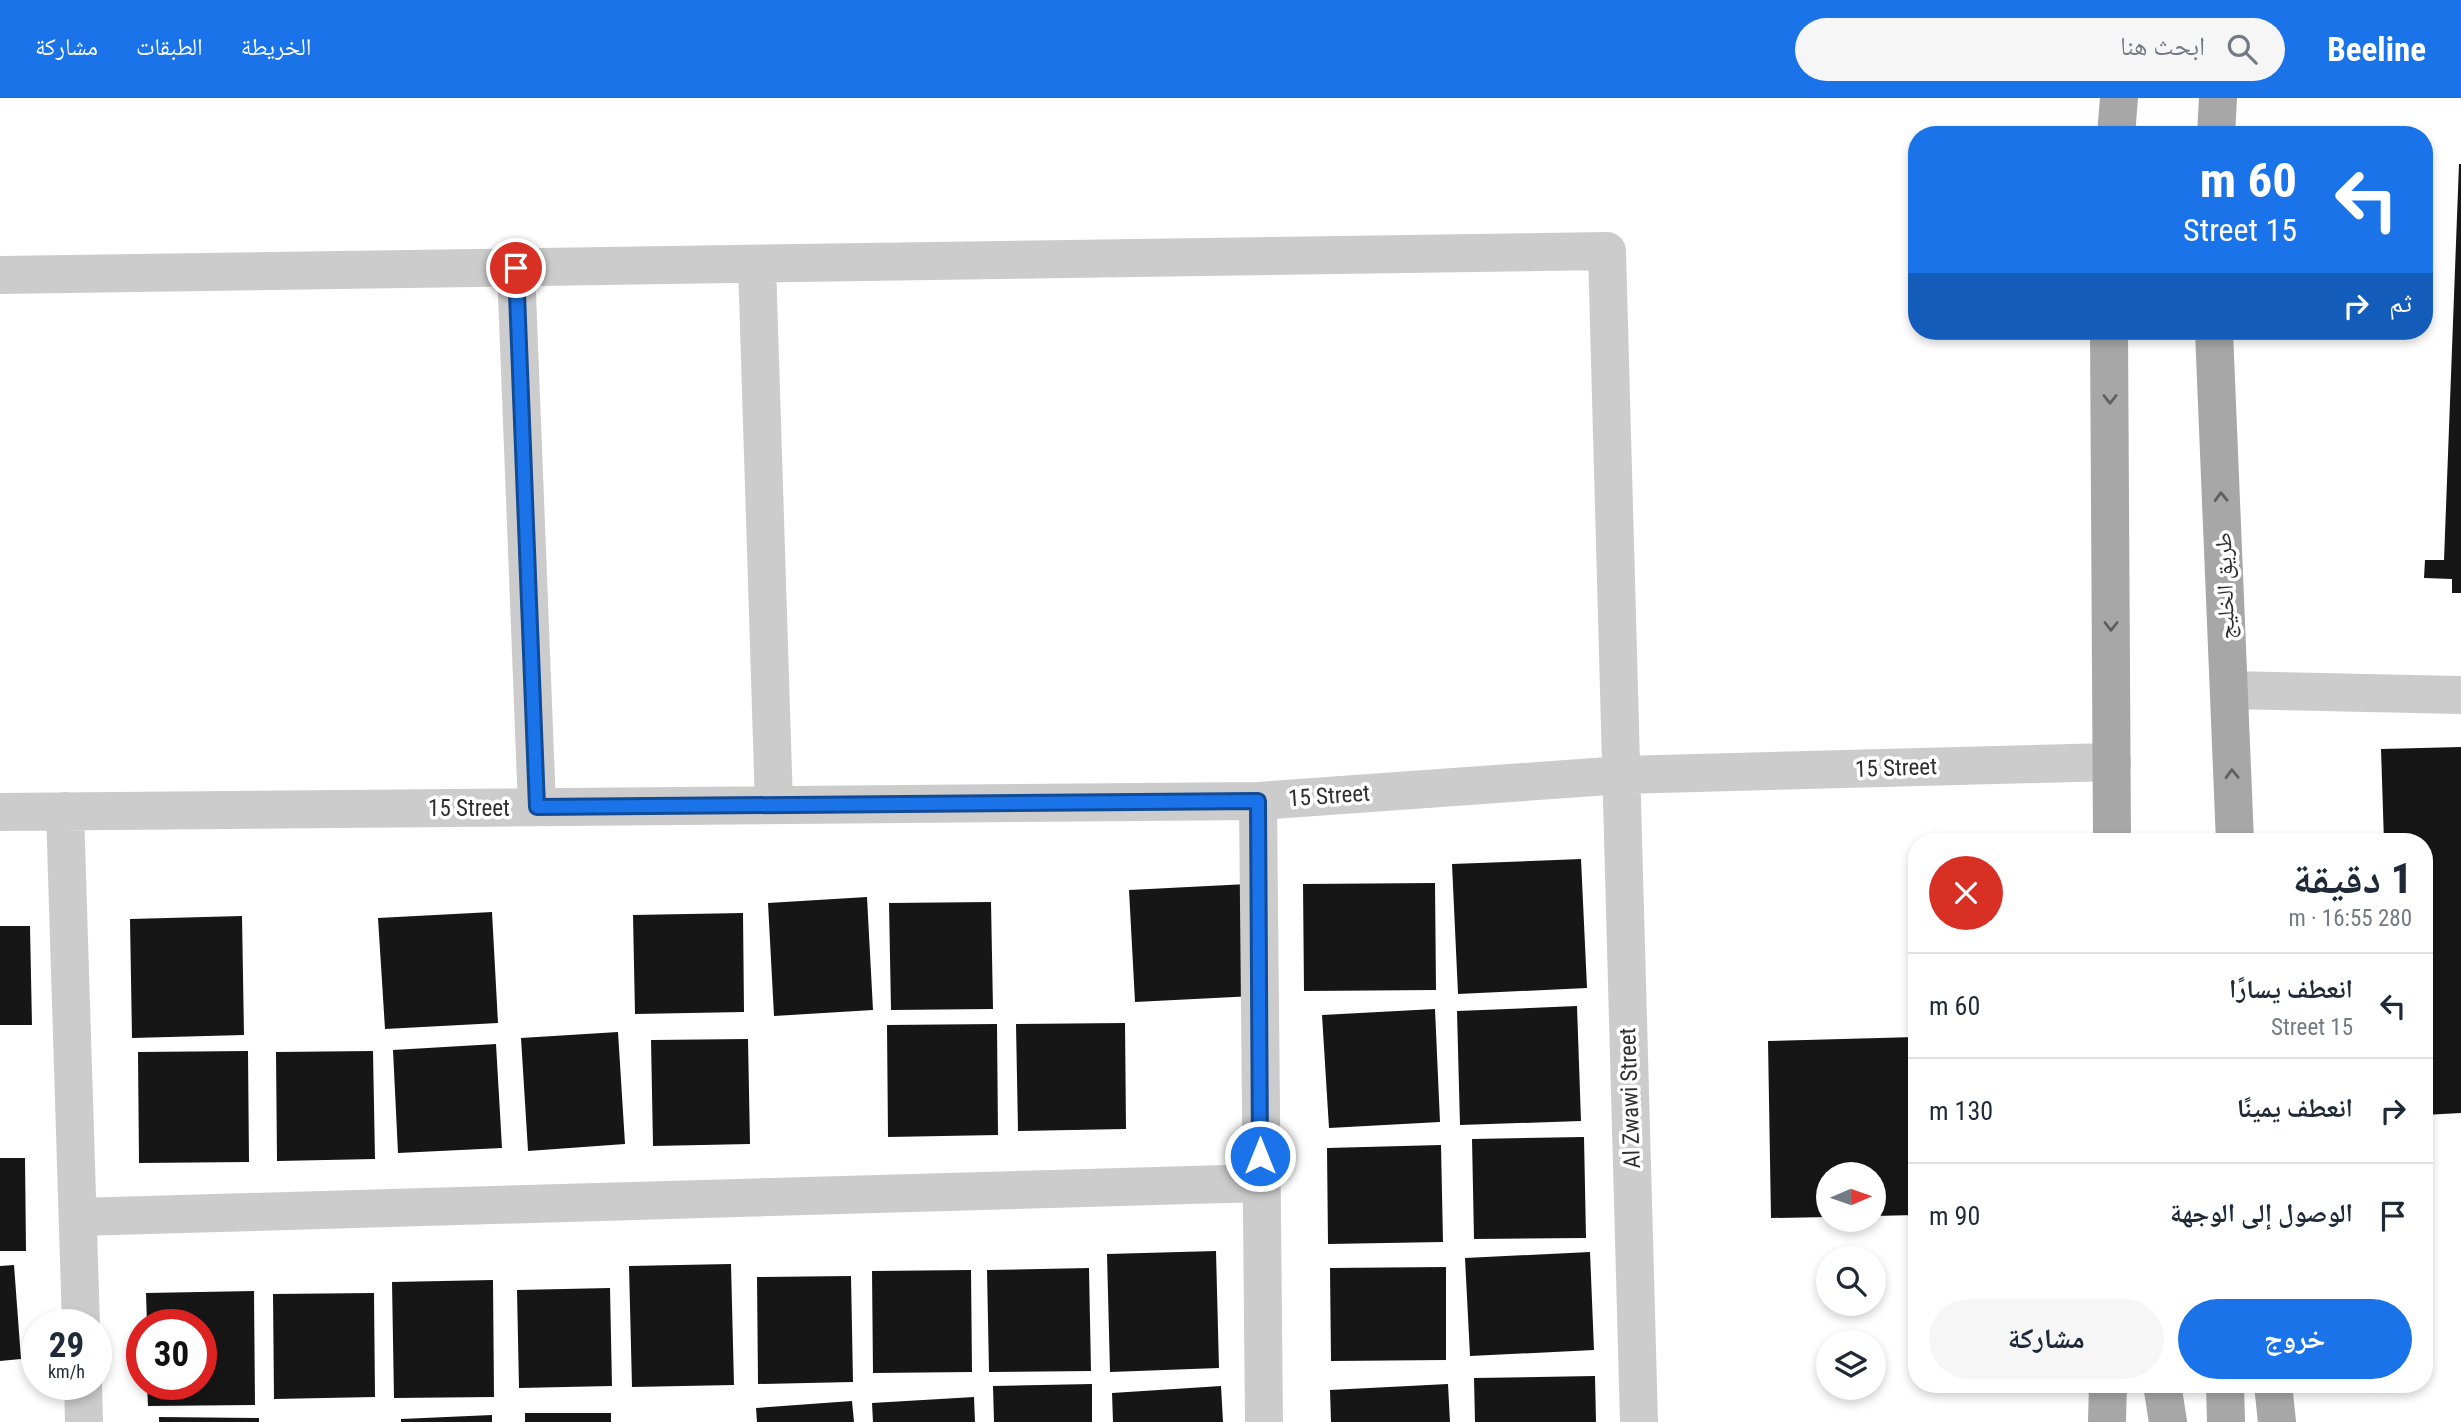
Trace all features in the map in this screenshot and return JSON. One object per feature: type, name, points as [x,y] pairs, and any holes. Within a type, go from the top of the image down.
[{"type":"main road","points":[[2102,98],[2104,126]]},
{"type":"main road","points":[[2117,126],[2119,98]]},
{"type":"main road","points":[[2216,126],[2218,98]]},
{"type":"main road","points":[[2109,340],[2112,833]]},
{"type":"main road","name":"طريق الخليج","points":[[2214,340],[2235,833]]},
{"type":"main road","points":[[2107,1422],[2108,1393]]},
{"type":"main road","points":[[2163,1393],[2168,1422]]},
{"type":"main road","points":[[2225,1393],[2226,1422]]},
{"type":"main road","points":[[2274,1393],[2277,1422]]},
{"type":"street","name":"Al Zwawi Street","points":[[757,264],[1607,251],[1639,1422]]},
{"type":"street","points":[[0,275],[757,264],[774,805]]},
{"type":"street","points":[[516,268],[537,807]]},
{"type":"street","points":[[2229,690],[2461,695]]},
{"type":"street","name":"15 Street","points":[[0,812],[1258,801],[1622,775],[2112,762]]},
{"type":"street","points":[[1258,801],[1264,1422]]},
{"type":"street","points":[[65,811],[81,1309]]},
{"type":"street","points":[[78,1217],[1260,1183]]},
{"type":"street","points":[[83,1400],[84,1422]]},
{"type":"building","points":[[2459,164],[2461,593],[2452,593],[2452,579],[2424,578],[2425,560],[2444,560]]},
{"type":"building","points":[[2461,747],[2461,1113],[2433,1115],[2433,833],[2384,833],[2381,749]]},
{"type":"building","points":[[1581,859],[1587,988],[1458,994],[1452,864]]},
{"type":"building","points":[[1435,883],[1436,990],[1304,991],[1303,884]]},
{"type":"building","points":[[1248,884],[1254,996],[1135,1002],[1129,890]]},
{"type":"building","points":[[867,897],[873,1010],[774,1016],[768,903]]},
{"type":"building","points":[[991,902],[993,1009],[891,1010],[889,903]]},
{"type":"building","points":[[492,912],[498,1023],[385,1029],[378,918]]},
{"type":"building","points":[[743,913],[744,1012],[635,1014],[633,915]]},
{"type":"building","points":[[242,916],[244,1035],[132,1038],[130,919]]},
{"type":"building","points":[[0,926],[30,926],[32,1025],[0,1025]]},
{"type":"building","points":[[1577,1006],[1581,1121],[1460,1125],[1457,1011]]},
{"type":"building","points":[[1435,1009],[1440,1122],[1329,1128],[1322,1015]]},
{"type":"building","points":[[1125,1023],[1126,1129],[1018,1131],[1016,1024]]},
{"type":"building","points":[[997,1024],[998,1135],[888,1137],[887,1025]]},
{"type":"building","points":[[618,1032],[625,1144],[528,1151],[521,1038]]},
{"type":"building","points":[[1908,1037],[1908,1215],[1886,1216],[1886,1162],[1816,1162],[1816,1217],[1771,1218],[1768,1041]]},
{"type":"building","points":[[748,1039],[750,1144],[653,1146],[651,1040]]},
{"type":"building","points":[[496,1044],[502,1148],[398,1153],[393,1050]]},
{"type":"building","points":[[248,1051],[249,1162],[139,1163],[138,1052]]},
{"type":"building","points":[[373,1051],[375,1159],[277,1161],[276,1052]]},
{"type":"building","points":[[1584,1137],[1586,1238],[1474,1239],[1472,1139]]},
{"type":"building","points":[[1441,1145],[1443,1242],[1328,1244],[1327,1148]]},
{"type":"building","points":[[0,1158],[25,1158],[26,1251],[0,1251]]},
{"type":"building","points":[[1216,1251],[1219,1368],[1110,1372],[1107,1254]]},
{"type":"building","points":[[1590,1252],[1594,1350],[1470,1356],[1465,1258]]},
{"type":"building","points":[[731,1264],[734,1385],[632,1387],[629,1266]]},
{"type":"building","points":[[14,1265],[21,1359],[0,1361],[0,1266]]},
{"type":"building","points":[[1446,1267],[1446,1360],[1331,1361],[1330,1268]]},
{"type":"building","points":[[1089,1268],[1091,1371],[989,1372],[987,1270]]},
{"type":"building","points":[[971,1270],[972,1372],[873,1373],[872,1271]]},
{"type":"building","points":[[851,1276],[853,1382],[758,1384],[757,1277]]},
{"type":"building","points":[[493,1280],[494,1397],[394,1398],[392,1282]]},
{"type":"building","points":[[610,1288],[612,1386],[519,1388],[517,1290]]},
{"type":"building","points":[[254,1291],[255,1405],[148,1406],[148,1400],[217,1400],[217,1309],[146,1309],[146,1293]]},
{"type":"building","points":[[374,1293],[375,1397],[274,1399],[273,1294]]},
{"type":"building","points":[[1595,1376],[1596,1422],[1475,1422],[1474,1378]]},
{"type":"building","points":[[1092,1384],[1092,1422],[994,1422],[993,1386]]},
{"type":"building","points":[[1448,1384],[1450,1422],[1331,1422],[1330,1390]]},
{"type":"building","points":[[1221,1386],[1223,1422],[1113,1422],[1112,1393]]},
{"type":"building","points":[[974,1397],[975,1422],[873,1422],[872,1403]]},
{"type":"building","points":[[852,1401],[854,1422],[757,1422],[756,1408]]},
{"type":"building","points":[[525,1413],[611,1413],[611,1422],[525,1422]]},
{"type":"building","points":[[492,1415],[492,1422],[401,1422],[401,1419]]},
{"type":"building","points":[[159,1417],[259,1418],[259,1422],[159,1422]]},
{"type":"route","points":[[516,268],[537,807],[1258,801],[1260,1156]]}]
